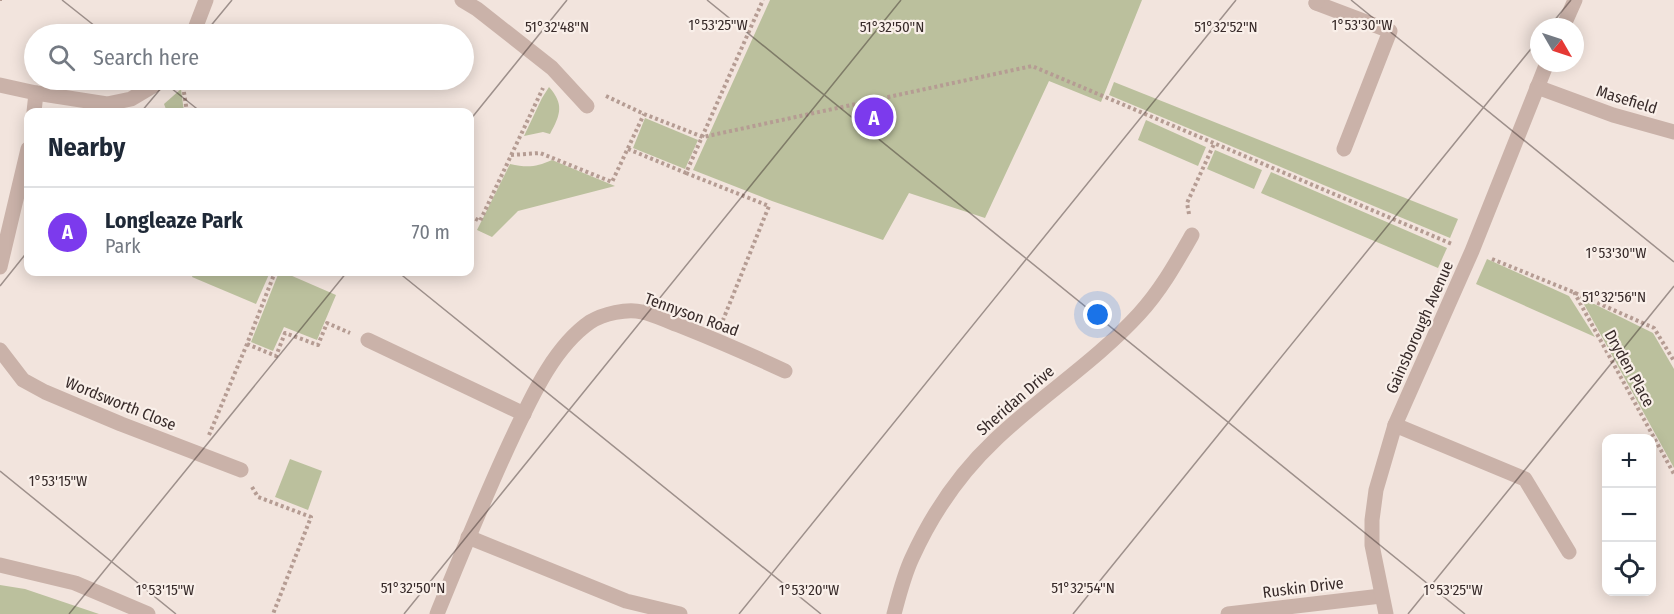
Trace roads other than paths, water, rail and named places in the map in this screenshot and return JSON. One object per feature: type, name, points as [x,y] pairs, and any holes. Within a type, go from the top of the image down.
[{"type":"street","points":[[197,24],[206,0]]},
{"type":"street","points":[[462,0],[477,9],[552,68],[587,106]]},
{"type":"street","points":[[1567,18],[1575,0]]},
{"type":"street","points":[[1317,1],[1390,31],[1344,149]]},
{"type":"street","name":"Gainsborough Avenue","points":[[1386,614],[1372,545],[1372,520],[1376,490],[1395,425],[1472,251],[1543,72]]},
{"type":"street","points":[[0,85],[107,104],[131,99],[146,90]]},
{"type":"street","name":"Masefield","points":[[1537,87],[1613,115],[1674,132]]},
{"type":"street","points":[[34,108],[36,93]]},
{"type":"street","points":[[0,267],[24,166]]},
{"type":"street","name":"Sheridan Drive","points":[[894,614],[911,560],[934,516],[962,476],[995,440],[1103,349],[1139,314],[1168,278],[1192,235]]},
{"type":"street","name":"Tennyson Road","points":[[437,614],[483,501],[545,374],[565,346],[592,321],[608,315],[642,311],[716,340],[785,371]]},
{"type":"street","points":[[368,340],[524,414]]},
{"type":"street","name":"Wordsworth Close","points":[[0,350],[24,380],[45,392],[241,470]]},
{"type":"street","points":[[1395,425],[1525,479],[1569,552]]},
{"type":"street","points":[[468,537],[626,601],[680,614]]},
{"type":"street","points":[[0,565],[75,583],[148,614]]},
{"type":"street","name":"Ruskin Drive","points":[[1228,614],[1381,596]]},
{"type":"place","name":"Longleaze Park","points":[[874,117]]}]
